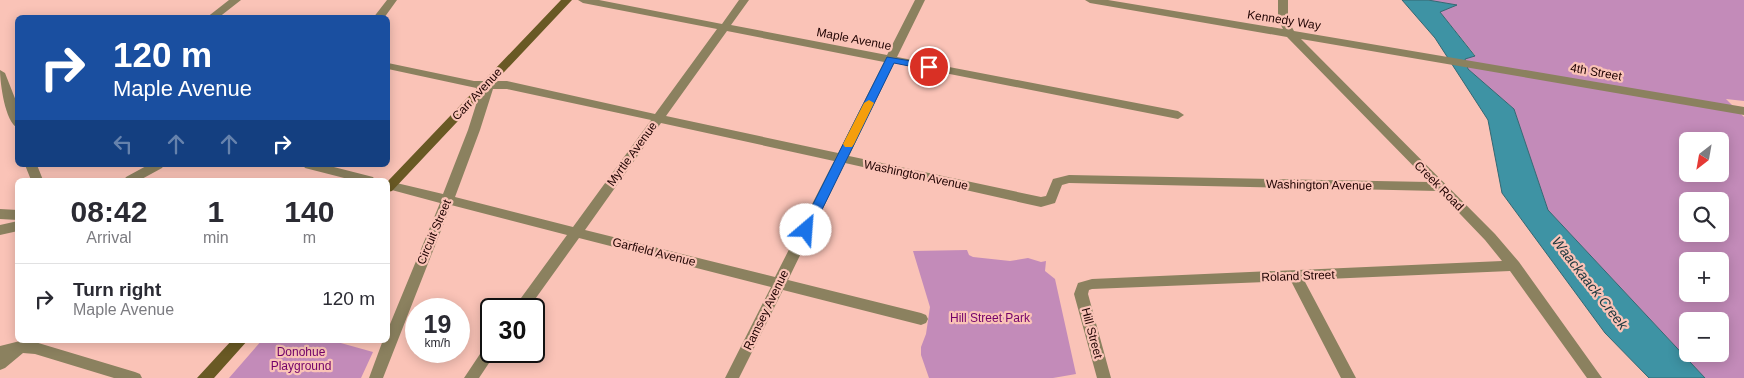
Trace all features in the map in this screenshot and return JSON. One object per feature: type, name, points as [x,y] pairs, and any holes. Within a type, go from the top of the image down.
[{"type":"street","points":[[215,15],[236,0]]},
{"type":"street","points":[[380,15],[392,0]]},
{"type":"street","name":"Carr Avenue","points":[[390,184],[488,85],[497,72],[567,0]]},
{"type":"street","name":"Maple Avenue","points":[[583,0],[1178,115]]},
{"type":"street","name":"Myrtle Avenue","points":[[528,298],[744,0]]},
{"type":"street","name":"Ramsey Avenue","points":[[732,378],[920,0]]},
{"type":"street","name":"Kennedy Way","points":[[1094,0],[1444,60]]},
{"type":"street","name":"Creek Road","points":[[1283,0],[1282,20],[1290,34],[1490,237],[1514,266],[1595,378]]},
{"type":"street","name":"4th Street","points":[[1444,60],[1744,112]]},
{"type":"street","name":"Washington Avenue","points":[[390,66],[474,84],[507,85],[1041,202],[1051,200],[1057,182],[1069,179],[1439,187]]},
{"type":"street","points":[[0,73],[15,116]]},
{"type":"street","name":"Circuit Street","points":[[390,342],[422,261],[449,200],[480,118],[488,85]]},
{"type":"street","points":[[134,178],[154,167]]},
{"type":"street","points":[[317,167],[361,178]]},
{"type":"street","name":"Garfield Avenue","points":[[390,186],[921,319]]},
{"type":"street","points":[[0,214],[15,215]]},
{"type":"street","points":[[0,230],[15,227]]},
{"type":"street","name":"Roland Street","points":[[1083,287],[1092,284],[1514,266]]},
{"type":"street","points":[[1295,276],[1349,378]]},
{"type":"street","name":"Hill Street","points":[[1083,287],[1081,294],[1104,378]]},
{"type":"street","points":[[0,352],[24,343],[135,378]]},
{"type":"street","points":[[0,364],[24,343]]},
{"type":"street","points":[[204,378],[238,343]]},
{"type":"street","name":"Circuit Street","points":[[376,378],[390,343]]},
{"type":"street","points":[[471,378],[481,363]]},
{"type":"green space","points":[[1428,0],[1744,0],[1744,101],[1726,99],[1744,117],[1744,378],[1705,378],[1690,362],[1729,362],[1729,312],[1679,312],[1679,350],[1548,210],[1514,109],[1468,69],[1465,59],[1475,55],[1440,12],[1456,5]]},
{"type":"green space","name":"Hill Street Park","points":[[967,250],[969,255],[973,257],[1010,261],[1028,258],[1041,262],[1046,261],[1045,271],[1055,279],[1076,374],[1053,378],[929,378],[921,355],[921,347],[926,334],[930,307],[913,251]]},
{"type":"green space","name":"Donohue Playground","points":[[259,343],[341,343],[373,352],[361,378],[229,378]]},
{"type":"water","name":"Waackaack Creek","points":[[1402,0],[1428,0],[1457,5],[1440,12],[1475,56],[1465,59],[1468,69],[1514,109],[1548,210],[1679,350],[1679,362],[1690,362],[1705,378],[1649,378],[1605,333],[1502,193],[1488,120],[1435,38]]},
{"type":"slow traffic","points":[[849,144],[869,103]]},
{"type":"route","points":[[806,230],[890,60],[929,67]]}]
